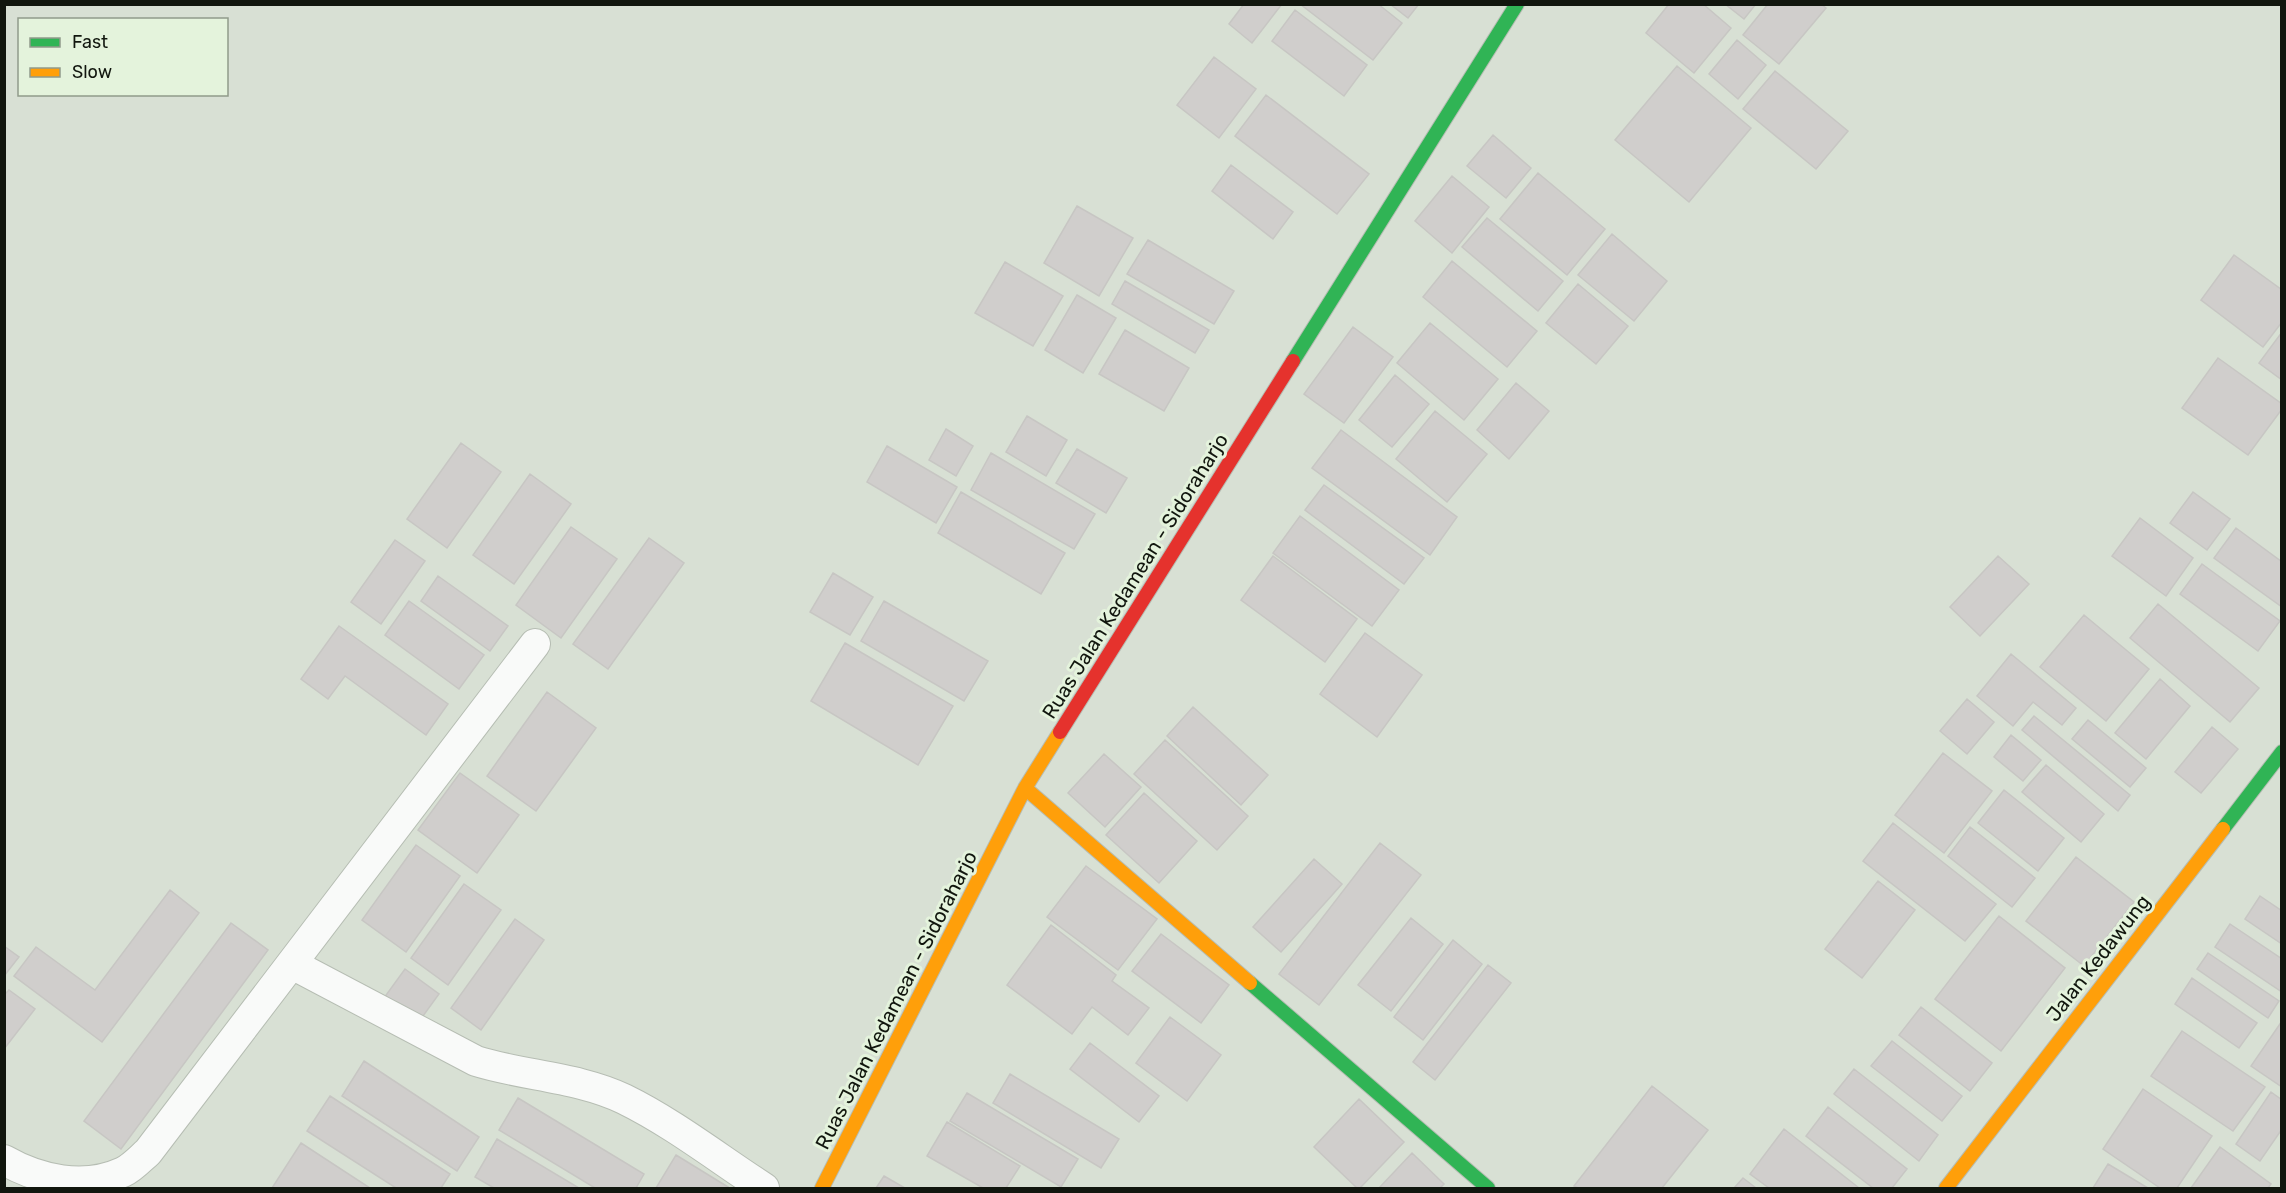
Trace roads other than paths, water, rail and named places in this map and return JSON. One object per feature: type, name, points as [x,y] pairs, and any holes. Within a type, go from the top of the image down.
[{"type":"main road","name":"Ruas Jalan Kedamean - Sidoraharjo","points":[[822,1188],[1024,788],[1517,4]]},
{"type":"main road","name":"Jalan Kedawung","points":[[1946,1188],[2282,752]]},
{"type":"main road","points":[[1024,788],[1488,1188]]},
{"type":"lane","points":[[4,1160],[22,1170],[67,1182],[96,1179],[123,1172],[148,1152],[535,644]]},
{"type":"lane","points":[[292,964],[477,1060],[502,1069],[585,1086],[623,1099],[764,1188]]}]
